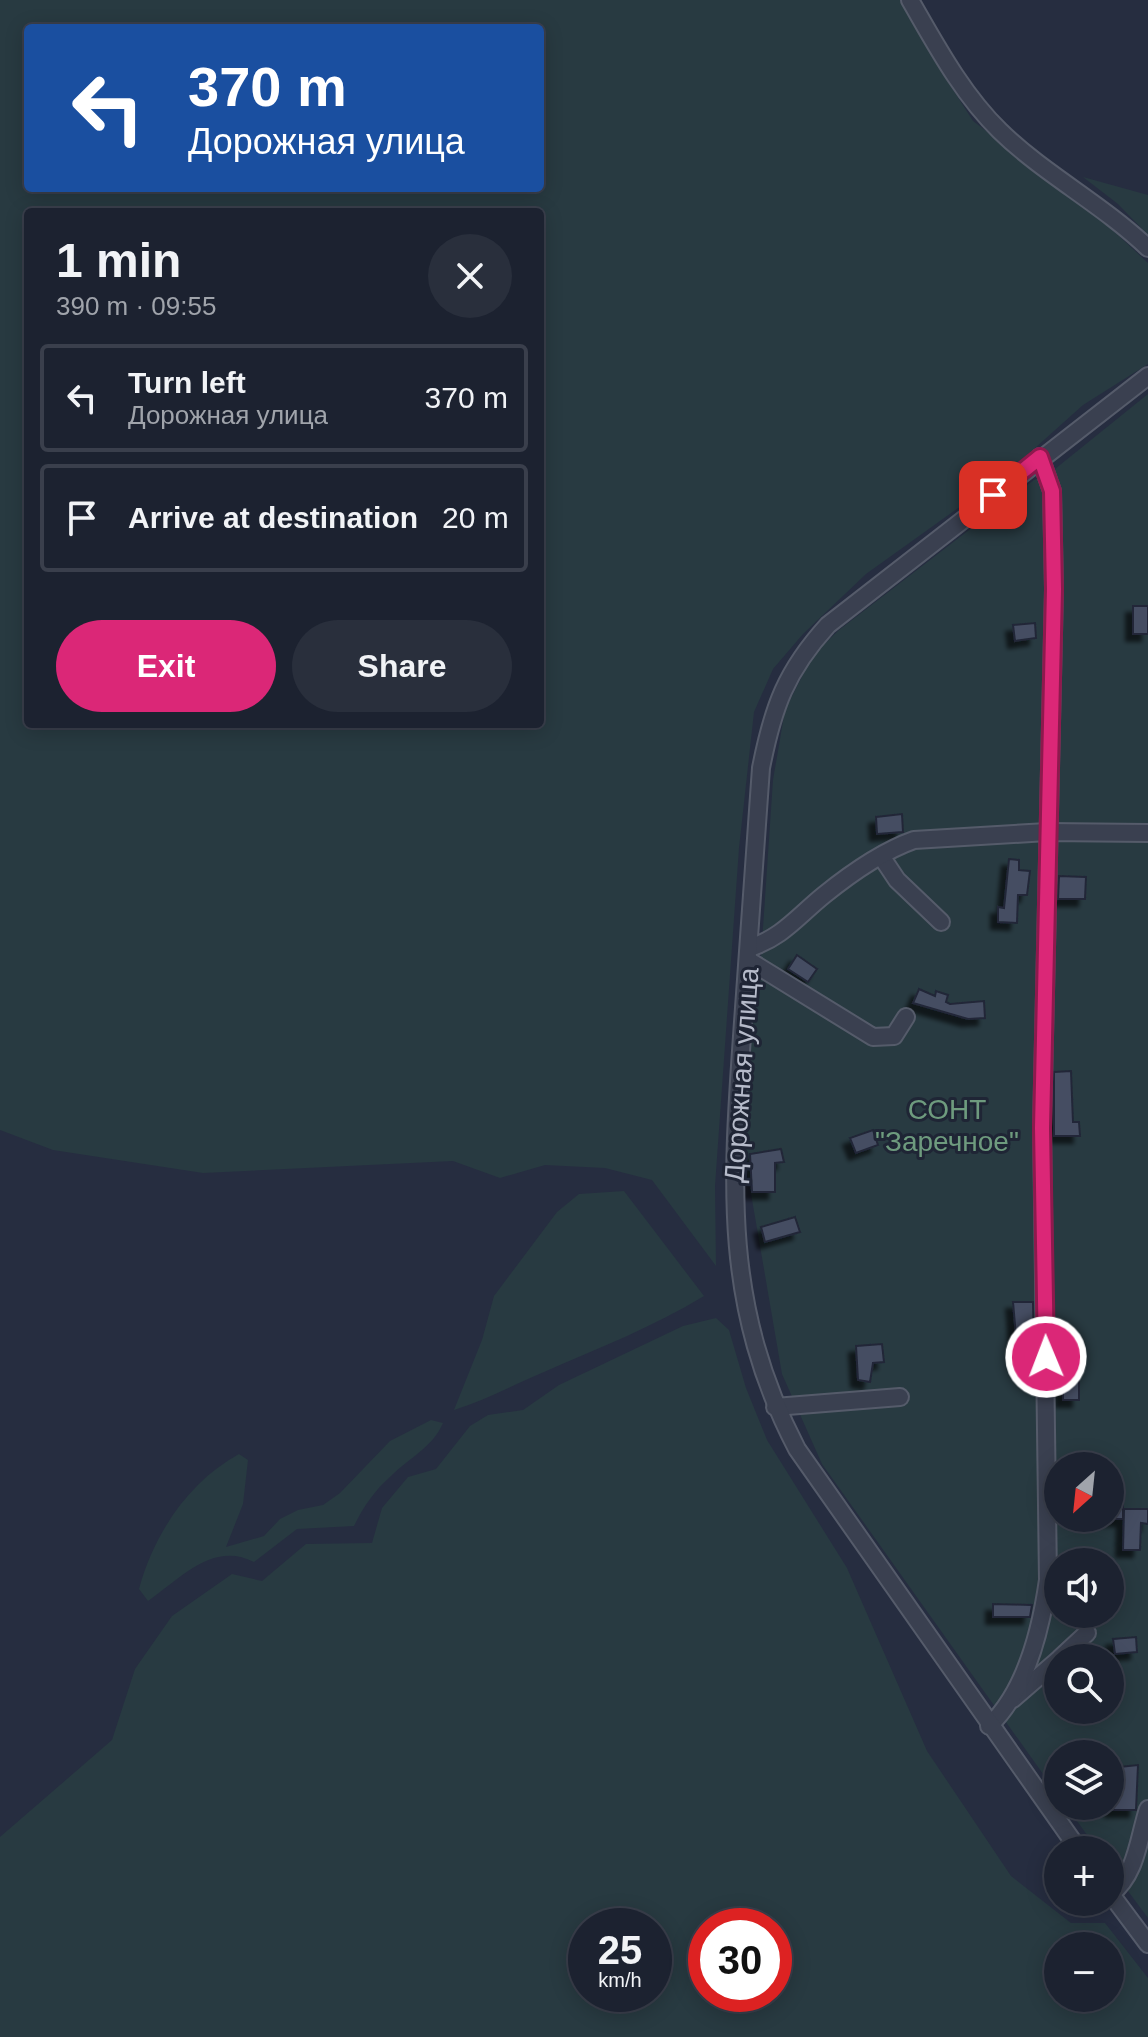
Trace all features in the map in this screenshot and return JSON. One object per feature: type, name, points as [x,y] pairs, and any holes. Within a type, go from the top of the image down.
[{"type":"street","points":[[910,0],[940,52],[999,130],[1119,220],[1148,248]]},
{"type":"street","name":"Дорожная улица","points":[[1069,1836],[797,1449],[775,1407],[751,1331],[735,1227],[732,1177],[761,768],[771,718],[802,653],[828,625],[1148,376]]},
{"type":"street","points":[[1012,1700],[1043,1615],[1048,1580],[1042,1128],[1054,575],[1052,491],[1040,457]]},
{"type":"street","points":[[906,1017],[894,1036],[873,1037],[748,954],[782,934],[824,895],[881,856],[914,840],[1047,832],[1148,833]]},
{"type":"street","points":[[881,856],[897,880],[941,922]]},
{"type":"street","points":[[775,1407],[900,1397]]},
{"type":"street","points":[[1075,1644],[1087,1633]]},
{"type":"street","points":[[989,1726],[1012,1700],[1044,1672]]},
{"type":"street","points":[[1124,1882],[1131,1871],[1148,1809]]},
{"type":"street","points":[[1124,1912],[1148,1944]]},
{"type":"green space","points":[[0,0],[902,0],[931,55],[973,121],[1091,210],[1148,263],[1148,364],[1083,405],[1007,473],[866,574],[803,634],[773,669],[754,712],[739,848],[715,1186],[716,1266],[652,1180],[605,1168],[545,1165],[500,1178],[453,1161],[203,1173],[53,1150],[0,1130]]},
{"type":"green space","points":[[1083,177],[1148,195],[1148,235],[1118,204]]},
{"type":"green space","name":"СОНТ \"Заречное\"","points":[[1148,394],[1148,1918],[1124,1886],[1124,1836],[1088,1836],[1076,1820],[1124,1820],[1124,1740],[1044,1740],[1044,1775],[822,1464],[782,1374],[744,1153],[749,1040],[760,972],[773,780],[785,710],[813,655],[839,630],[1034,480],[1055,469]]},
{"type":"green space","points":[[624,1191],[704,1296],[626,1337],[454,1410],[482,1340],[494,1296],[557,1212],[579,1194]]},
{"type":"green space","points":[[716,1318],[729,1330],[746,1388],[767,1440],[847,1568],[927,1751],[1011,1876],[1044,1902],[1044,1916],[1062,1916],[1071,1923],[1105,1923],[1112,1932],[1044,1932],[1044,2012],[1124,2012],[1124,1947],[1148,1978],[1148,2037],[0,2037],[0,1837],[112,1740],[135,1669],[172,1616],[232,1574],[262,1581],[306,1544],[372,1543],[382,1508],[408,1477],[436,1469],[470,1426],[488,1415],[523,1410],[559,1385],[683,1326]]},
{"type":"green space","points":[[431,1420],[443,1423],[439,1431],[427,1446],[379,1487],[354,1526],[297,1529],[254,1562],[225,1556],[211,1559],[185,1573],[148,1601],[139,1589],[154,1549],[176,1511],[204,1479],[239,1454],[248,1460],[243,1504],[226,1547],[264,1536],[280,1519],[298,1510],[323,1505],[340,1493],[390,1441]]},
{"type":"building","points":[[1133,606],[1148,606],[1148,634],[1133,634]]},
{"type":"building","points":[[1035,623],[1036,638],[1015,641],[1013,625]]},
{"type":"building","points":[[902,814],[903,832],[877,834],[876,817]]},
{"type":"building","points":[[1009,859],[1019,860],[1019,870],[1030,871],[1027,895],[1018,895],[1017,923],[998,922],[998,907],[1004,908]]},
{"type":"building","points":[[1059,876],[1086,877],[1085,899],[1058,899]]},
{"type":"building","points":[[797,955],[817,969],[808,982],[788,969]]},
{"type":"building","points":[[919,989],[935,996],[936,991],[948,995],[946,1002],[950,1004],[984,1001],[985,1018],[968,1019],[913,1003]]},
{"type":"building","points":[[1071,1071],[1073,1122],[1079,1122],[1080,1136],[1054,1136],[1054,1072]]},
{"type":"building","points":[[873,1130],[878,1145],[856,1153],[850,1138]]},
{"type":"building","points":[[781,1149],[784,1162],[775,1163],[775,1192],[752,1192],[750,1154]]},
{"type":"building","points":[[795,1217],[800,1232],[765,1242],[761,1227]]},
{"type":"building","points":[[1013,1302],[1033,1302],[1034,1345],[1017,1348]]},
{"type":"building","points":[[882,1344],[884,1362],[873,1363],[870,1382],[858,1380],[856,1346]]},
{"type":"building","points":[[1063,1375],[1079,1375],[1079,1400],[1063,1400]]},
{"type":"building","points":[[1124,1509],[1148,1509],[1148,1524],[1141,1523],[1140,1550],[1123,1548]]},
{"type":"building","points":[[993,1604],[1032,1605],[1030,1617],[993,1617]]},
{"type":"building","points":[[1136,1637],[1137,1652],[1124,1653],[1124,1644],[1114,1644],[1113,1639]]},
{"type":"building","points":[[1138,1765],[1136,1810],[1124,1810],[1124,1766]]},
{"type":"route","points":[[993,495],[1040,457],[1048,472],[1052,491],[1054,589],[1042,1128],[1046,1357]]}]
